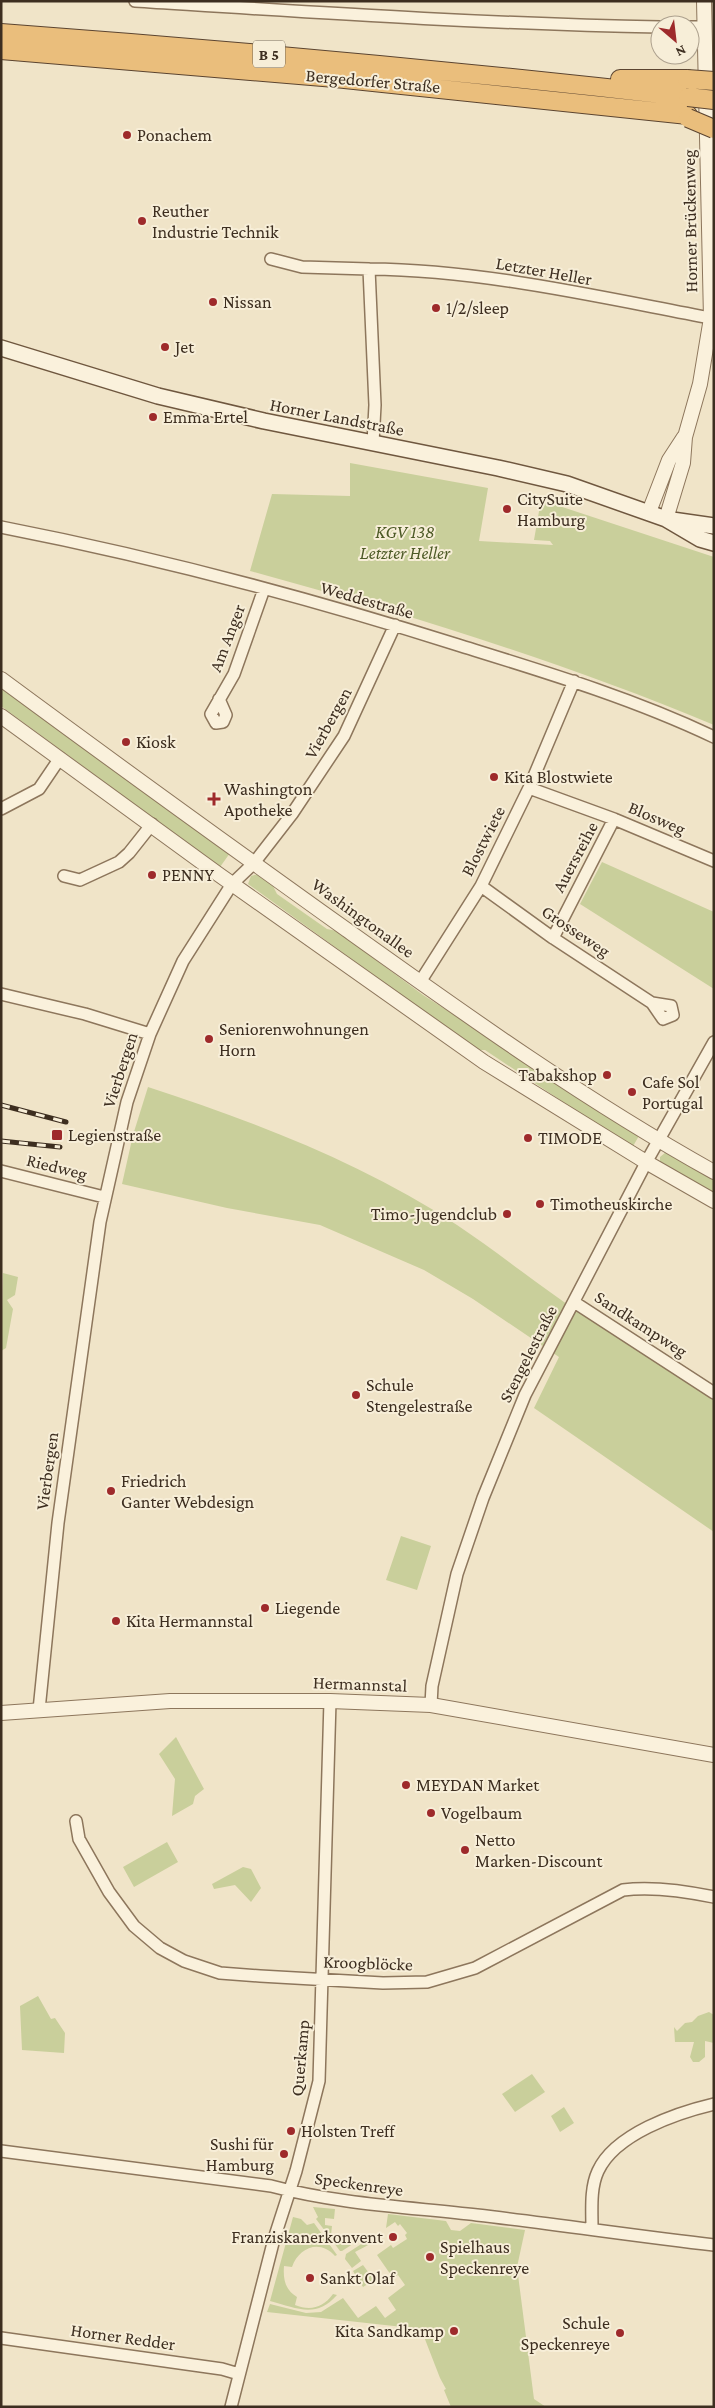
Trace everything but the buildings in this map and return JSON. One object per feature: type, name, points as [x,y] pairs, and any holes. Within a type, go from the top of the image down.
[{"type":"highway","name":"B 5","points":[[1,34],[201,48],[537,80],[687,88],[714,100]]},
{"type":"highway","name":"Bergedorfer Straße","points":[[1,50],[325,77],[714,118]]},
{"type":"highway","points":[[687,88],[714,81]]},
{"type":"highway","points":[[684,116],[714,129]]},
{"type":"main road","name":"Horner Landstraße","points":[[1,348],[158,396],[264,421],[546,479],[593,492],[649,512],[666,519],[700,539],[714,543]]},
{"type":"main road","name":"Horner Landstraße","points":[[666,519],[714,526]]},
{"type":"street","points":[[134,1],[436,19],[650,27]]},
{"type":"street","name":"Horner Brückenweg","points":[[700,16],[704,1]]},
{"type":"street","name":"Horner Brückenweg","points":[[666,519],[683,463],[685,437],[700,384],[711,326],[699,65]]},
{"type":"street","name":"Letzter Heller","points":[[271,259],[302,267],[419,269],[456,274],[711,326]]},
{"type":"street","points":[[369,269],[375,405],[373,443]]},
{"type":"street","name":"Horner Brückenweg","points":[[649,512],[669,460],[685,437]]},
{"type":"street","name":"Weddestraße","points":[[1,527],[134,556],[395,625],[574,681],[660,713],[714,737]]},
{"type":"street","name":"Am Anger","points":[[220,699],[241,657],[264,589]]},
{"type":"street","name":"Vierbergen","points":[[39,1710],[58,1524],[87,1302],[104,1197],[128,1102],[150,1034],[183,961],[232,884],[254,863],[292,814],[344,736],[395,625]]},
{"type":"street","name":"Washingtonallee","points":[[1,679],[420,982],[658,1141],[714,1172]]},
{"type":"street","name":"Blostwiete","points":[[420,982],[480,886],[529,788],[574,681]]},
{"type":"street","points":[[1,716],[232,884],[484,1062],[646,1162],[714,1201]]},
{"type":"street","points":[[1,808],[38,789],[60,758]]},
{"type":"street","name":"Blosweg","points":[[529,788],[614,819],[714,861]]},
{"type":"street","name":"Auersreihe","points":[[553,938],[614,819]]},
{"type":"street","points":[[64,876],[80,880],[119,862],[130,853],[152,824]]},
{"type":"street","name":"Grosseweg","points":[[480,886],[553,938],[652,1003]]},
{"type":"street","points":[[1,994],[85,1014],[150,1034]]},
{"type":"street","name":"Stengelestraße","points":[[431,1705],[432,1686],[456,1574],[483,1498],[525,1395],[646,1162],[714,1042]]},
{"type":"street","name":"Riedweg","points":[[1,1171],[104,1197]]},
{"type":"street","name":"Sandkampweg","points":[[574,1302],[714,1392]]},
{"type":"street","name":"Hermannstal","points":[[1,1713],[170,1701],[330,1701],[431,1705],[714,1754]]},
{"type":"street","name":"Querkamp","points":[[230,2407],[274,2239],[290,2191],[316,2099],[319,2081],[330,1701]]},
{"type":"street","name":"Kroogblöcke","points":[[76,1822],[79,1840],[109,1892],[134,1926],[160,1948],[184,1961],[220,1973],[408,1984],[458,1974],[475,1968],[623,1890],[641,1888],[714,1897]]},
{"type":"street","points":[[592,2228],[593,2186],[597,2172],[609,2155],[626,2141],[654,2124],[679,2114],[714,2104]]},
{"type":"street","name":"Speckenreye","points":[[1,2151],[254,2183],[290,2191],[395,2207],[592,2228],[714,2245]]},
{"type":"street","name":"Horner Redder","points":[[1,2338],[222,2369],[239,2374]]},
{"type":"green space","name":"KGV 138 Letzter Heller","points":[[350,463],[488,488],[479,541],[553,545],[550,541],[534,540],[541,500],[714,557],[714,725],[600,680],[484,640],[368,604],[250,571],[272,494],[350,496]]},
{"type":"green space","points":[[1,687],[230,853],[220,867],[1,706]]},
{"type":"green space","points":[[602,862],[714,912],[714,989],[580,904]]},
{"type":"green space","points":[[258,874],[273,886],[277,894],[327,929],[337,931],[423,995],[640,1134],[632,1148],[485,1050],[480,1050],[456,1035],[248,884],[251,876]]},
{"type":"green space","points":[[148,1087],[268,1130],[346,1163],[384,1182],[457,1225],[580,1313],[714,1398],[714,1532],[534,1408],[559,1357],[473,1299],[424,1270],[320,1225],[227,1208],[122,1184],[133,1135]]},
{"type":"green space","points":[[666,1152],[714,1177],[714,1193],[660,1163],[660,1157]]},
{"type":"green space","points":[[3,1273],[18,1277],[15,1295],[7,1300],[13,1309],[6,1348],[1,1351]]},
{"type":"green space","points":[[401,1536],[431,1546],[417,1590],[386,1580]]},
{"type":"green space","points":[[176,1737],[204,1789],[195,1796],[193,1804],[172,1816],[175,1779],[159,1754]]},
{"type":"green space","points":[[167,1842],[178,1862],[134,1887],[123,1867]]},
{"type":"green space","points":[[243,1867],[251,1869],[261,1888],[251,1902],[235,1885],[214,1889],[212,1884]]},
{"type":"green space","points":[[38,1996],[51,2019],[55,2018],[65,2033],[64,2053],[22,2050],[20,2006]]},
{"type":"green space","points":[[709,2012],[714,2015],[714,2043],[705,2041],[705,2057],[699,2062],[693,2062],[690,2057],[694,2042],[675,2042],[674,2027],[677,2031],[685,2023],[692,2022],[698,2016]]},
{"type":"green space","points":[[532,2074],[545,2092],[515,2112],[502,2094]]},
{"type":"green space","points":[[564,2107],[574,2123],[560,2132],[551,2116]]},
{"type":"green space","points":[[313,2207],[335,2209],[334,2219],[325,2218],[325,2225],[332,2226],[331,2235],[362,2238],[340,2251],[316,2219],[318,2217]]},
{"type":"green space","points":[[388,2214],[446,2221],[451,2230],[460,2231],[471,2223],[525,2230],[517,2267],[534,2399],[546,2407],[451,2407],[444,2390],[446,2389],[421,2329],[267,2312],[270,2304],[306,2313],[321,2312],[343,2298],[358,2318],[376,2306],[385,2318],[396,2310],[388,2298],[405,2285],[398,2275],[393,2278],[377,2255],[391,2245],[393,2248],[407,2239],[405,2235],[407,2233],[400,2224],[398,2226],[395,2222],[386,2228]]},
{"type":"green space","points":[[293,2217],[301,2219],[307,2225],[314,2223],[337,2255],[335,2256],[323,2248],[310,2248],[300,2254],[292,2267],[284,2266],[287,2288],[297,2297],[295,2305],[306,2308],[316,2307],[329,2299],[333,2294],[337,2295],[321,2307],[314,2309],[298,2309],[270,2301]]},
{"type":"green space","points":[[369,2239],[372,2243],[355,2252],[361,2261],[352,2268],[345,2259],[346,2254]]},
{"type":"green space","points":[[363,2265],[374,2280],[363,2287],[353,2271]]},
{"type":"railway","points":[[1,1105],[66,1122]]},
{"type":"railway","points":[[1,1141],[60,1147]]},
{"type":"place","name":"Ponachem","points":[[127,135]]},
{"type":"place","name":"Reuther Industrie Technik","points":[[142,221]]},
{"type":"place","name":"Nissan","points":[[213,302]]},
{"type":"place","name":"1/2/sleep","points":[[436,308]]},
{"type":"place","name":"Jet","points":[[165,347]]},
{"type":"place","name":"Emma Ertel","points":[[153,417]]},
{"type":"place","name":"CitySuite Hamburg","points":[[507,509]]},
{"type":"place","name":"Kiosk","points":[[126,742]]},
{"type":"place","name":"Kita Blostwiete","points":[[494,777]]},
{"type":"place","name":"Washington Apotheke","points":[[214,799]]},
{"type":"place","name":"PENNY","points":[[152,875]]},
{"type":"place","name":"Seniorenwohnungen Horn","points":[[209,1039]]},
{"type":"place","name":"Tabakshop","points":[[607,1075]]},
{"type":"place","name":"Cafe Sol Portugal","points":[[632,1092]]},
{"type":"place","name":"Legienstraße","points":[[57,1135]]},
{"type":"place","name":"TIMODE","points":[[528,1138]]},
{"type":"place","name":"Timotheuskirche","points":[[540,1204]]},
{"type":"place","name":"Timo-Jugendclub","points":[[507,1214]]},
{"type":"place","name":"Schule Stengelestraße","points":[[356,1395]]},
{"type":"place","name":"Friedrich Ganter Webdesign","points":[[111,1491]]},
{"type":"place","name":"Liegende","points":[[265,1608]]},
{"type":"place","name":"Kita Hermannstal","points":[[116,1621]]},
{"type":"place","name":"MEYDAN Market","points":[[406,1785]]},
{"type":"place","name":"Vogelbaum","points":[[431,1813]]},
{"type":"place","name":"Netto Marken-Discount","points":[[465,1850]]},
{"type":"place","name":"Holsten Treff","points":[[291,2131]]},
{"type":"place","name":"Sushi für Hamburg","points":[[284,2154]]},
{"type":"place","name":"Franziskanerkonvent","points":[[393,2237]]},
{"type":"place","name":"Spielhaus Speckenreye","points":[[430,2257]]},
{"type":"place","name":"Sankt Olaf","points":[[310,2278]]},
{"type":"place","name":"Kita Sandkamp","points":[[454,2331]]},
{"type":"place","name":"Schule Speckenreye","points":[[620,2333]]}]
